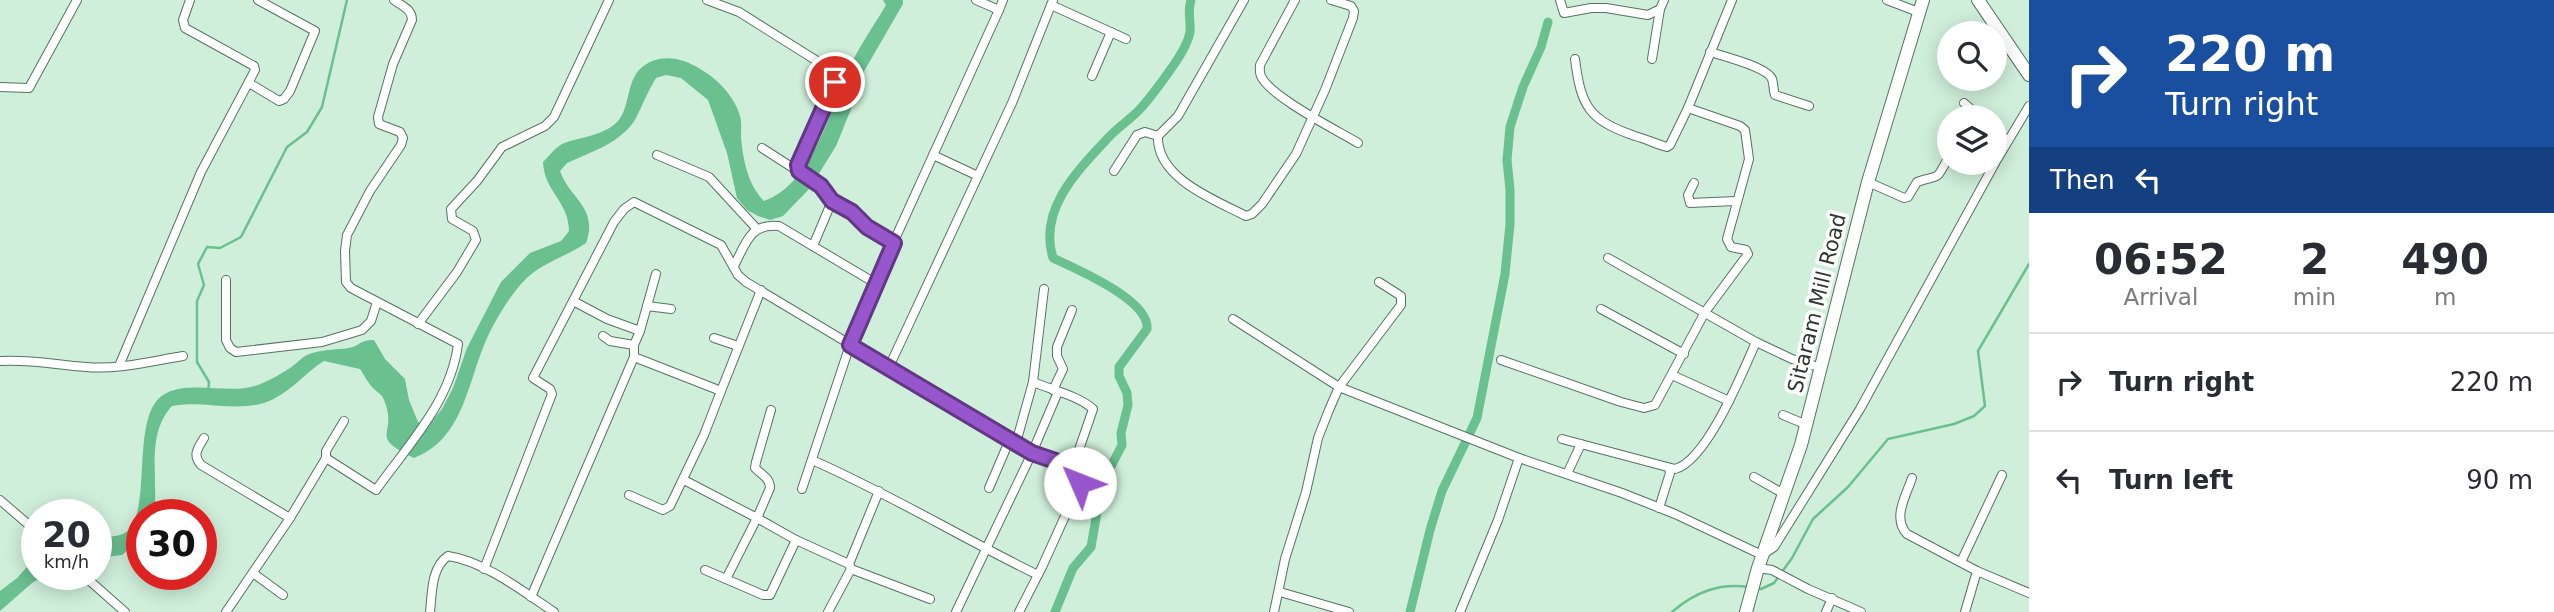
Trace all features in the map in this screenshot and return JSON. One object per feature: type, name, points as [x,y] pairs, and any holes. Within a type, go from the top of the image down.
[{"type":"main road","points":[[1978,0],[2029,75]]},
{"type":"main road","name":"Sitaram Mill Road","points":[[1746,612],[1758,566],[1807,425],[1868,182],[1923,4]]},
{"type":"street","points":[[0,86],[29,88],[77,0]]},
{"type":"street","points":[[119,366],[192,191],[254,70],[254,66],[185,28],[183,20],[190,0]]},
{"type":"street","points":[[249,83],[279,101],[284,99],[290,91],[315,31],[258,0]]},
{"type":"street","points":[[326,458],[376,490],[400,460],[435,407],[455,366],[458,344],[351,288],[346,282],[347,236],[370,191],[403,138],[400,132],[379,124],[378,117],[393,64],[412,20],[408,9],[394,0]]},
{"type":"street","points":[[418,324],[457,272],[476,240],[473,231],[452,219],[450,209],[477,181],[502,147],[545,126],[554,117],[609,0]]},
{"type":"street","points":[[707,0],[747,17],[833,71],[835,82],[798,165],[799,171]]},
{"type":"street","points":[[976,0],[999,10]]},
{"type":"street","points":[[802,489],[850,345],[1003,0]]},
{"type":"street","points":[[1244,0],[1178,116],[1158,136],[1158,149],[1163,162],[1180,179],[1246,216],[1262,204],[1296,154],[1353,18],[1354,11],[1350,6],[1331,0]]},
{"type":"street","points":[[1295,0],[1260,65],[1260,74],[1264,81],[1289,102],[1359,144]]},
{"type":"street","points":[[1560,0],[1564,13],[1606,8],[1648,15],[1660,9]]},
{"type":"street","points":[[1652,59],[1660,9],[1664,0]]},
{"type":"street","points":[[1575,60],[1585,102],[1593,115],[1621,131],[1667,147],[1688,108],[1732,0]]},
{"type":"street","points":[[1887,0],[1923,4]]},
{"type":"street","points":[[889,368],[1021,81],[1052,3],[1126,39]]},
{"type":"street","points":[[1093,76],[1111,32]]},
{"type":"street","points":[[1710,52],[1766,73],[1772,78],[1775,95],[1809,106]]},
{"type":"street","points":[[2008,141],[2029,106]]},
{"type":"street","points":[[1501,360],[1644,408],[1655,405],[1705,312],[1753,252],[1731,247],[1727,239],[1749,159],[1745,130],[1688,108]]},
{"type":"street","points":[[1114,171],[1137,135],[1145,132],[1158,136]]},
{"type":"street","points":[[762,148],[821,186],[832,201],[852,212],[867,227],[894,243]]},
{"type":"street","points":[[657,155],[709,177],[756,228]]},
{"type":"street","points":[[933,155],[978,176]]},
{"type":"street","points":[[1868,182],[1904,198],[1908,197],[1917,182],[1934,179],[1940,175]]},
{"type":"street","points":[[1758,566],[1774,547],[1853,421],[1989,175]]},
{"type":"street","points":[[1694,183],[1688,195],[1690,203],[1736,201]]},
{"type":"street","points":[[813,246],[832,201]]},
{"type":"street","points":[[484,569],[552,394],[550,389],[533,378],[614,222],[624,209],[634,202],[722,245],[738,275],[850,345],[1032,453],[1073,467],[1080,483],[1019,612]]},
{"type":"street","points":[[734,266],[756,228],[766,225],[779,226],[876,283]]},
{"type":"street","points":[[1608,258],[1756,342],[1792,359],[1822,368]]},
{"type":"street","points":[[531,597],[635,357],[634,345],[656,274]]},
{"type":"street","points":[[226,280],[226,340],[236,352],[322,342],[362,330],[370,321],[377,302]]},
{"type":"street","points":[[1274,612],[1285,559],[1306,492],[1318,438],[1339,387],[1401,305],[1401,296],[1379,282]]},
{"type":"street","points":[[989,488],[1013,441],[1033,382],[1044,289]]},
{"type":"street","points":[[629,495],[654,507],[667,509],[684,480],[761,290]]},
{"type":"street","points":[[573,300],[607,319],[640,331]]},
{"type":"street","points":[[647,306],[671,309]]},
{"type":"street","points":[[1601,309],[1684,354]]},
{"type":"street","points":[[956,612],[1032,453],[1063,369],[1057,356],[1057,347],[1072,310]]},
{"type":"street","points":[[1233,319],[1339,387],[1519,458],[1659,508],[1758,566],[1861,612]]},
{"type":"street","points":[[603,336],[610,341],[634,345]]},
{"type":"street","points":[[714,338],[738,345]]},
{"type":"street","points":[[1562,439],[1669,468],[1683,467],[1690,461],[1729,401],[1756,342]]},
{"type":"street","points":[[0,362],[29,359],[88,368],[183,356]]},
{"type":"street","points":[[635,357],[721,391]]},
{"type":"street","points":[[1672,376],[1729,401]]},
{"type":"street","points":[[1033,382],[1089,405],[1093,410],[1073,467]]},
{"type":"street","points":[[726,579],[770,488],[766,477],[755,468],[755,462],[771,410]]},
{"type":"street","points":[[1783,415],[1807,425]]},
{"type":"street","points":[[226,612],[290,518],[326,458],[326,451],[344,421]]},
{"type":"street","points":[[204,438],[196,452],[201,465],[290,518]]},
{"type":"street","points":[[1567,474],[1581,444]]},
{"type":"street","points":[[1460,612],[1498,520],[1519,458]]},
{"type":"street","points":[[812,460],[879,491],[987,551],[1038,575]]},
{"type":"street","points":[[1659,508],[1670,473],[1669,468]]},
{"type":"street","points":[[1961,562],[2002,475]]},
{"type":"street","points":[[1754,477],[1784,494]]},
{"type":"street","points":[[1912,478],[1899,519],[1901,527],[1927,545],[2029,593]]},
{"type":"street","points":[[684,480],[850,566],[930,598]]},
{"type":"street","points":[[828,612],[850,566],[879,491]]},
{"type":"street","points":[[0,500],[21,518]]},
{"type":"street","points":[[705,570],[763,595],[770,595],[796,540]]},
{"type":"street","points":[[430,612],[436,571],[443,558],[448,556],[484,569],[554,612]]},
{"type":"street","points":[[1965,612],[1978,571]]},
{"type":"street","points":[[253,573],[283,594]]},
{"type":"street","points":[[100,590],[125,612]]},
{"type":"street","points":[[1280,592],[1349,612]]},
{"type":"street","points":[[1826,612],[1832,598]]},
{"type":"shaded area","points":[[883,0],[903,0],[863,73],[836,146],[810,188],[783,216],[770,220],[758,216],[747,210],[737,198],[727,153],[708,100],[681,78],[666,75],[656,78],[636,118],[623,134],[567,163],[560,171],[586,212],[589,231],[586,243],[529,276],[512,296],[488,336],[468,393],[453,424],[443,438],[430,449],[414,458],[391,444],[387,439],[388,412],[382,396],[371,386],[360,369],[324,361],[278,397],[260,404],[172,406],[164,418],[156,444],[155,499],[139,499],[148,417],[155,403],[163,395],[186,388],[251,387],[290,368],[307,355],[349,348],[374,340],[385,359],[405,379],[409,400],[418,422],[428,426],[442,409],[453,388],[467,348],[501,282],[530,253],[561,241],[569,231],[565,212],[547,181],[543,162],[562,144],[598,133],[617,122],[640,69],[656,60],[673,58],[702,70],[726,90],[740,116],[747,172],[758,195],[764,201],[781,192],[807,163],[826,126],[852,62],[886,5]]},
{"type":"shaded area","points":[[126,531],[126,551],[122,555],[112,556],[112,537]]},
{"type":"shaded area","points":[[21,574],[21,590],[24,590],[0,611],[0,591]]},
{"type":"waterway","points":[[208,393],[209,382],[197,362],[197,301],[204,285],[198,264],[207,247],[220,248],[241,237],[287,147],[307,132],[322,107],[347,0]]},
{"type":"waterway","points":[[1055,612],[1073,568],[1091,547],[1102,484],[1122,445],[1121,433],[1128,405],[1119,367],[1147,329],[1145,318],[1125,297],[1053,258],[1051,224],[1063,192],[1073,178],[1108,138],[1144,104],[1178,58],[1190,32],[1191,0]]},
{"type":"waterway","points":[[1410,612],[1442,491],[1477,418],[1505,274],[1510,224],[1507,160],[1510,127],[1548,22]]},
{"type":"waterway","points":[[1755,588],[1761,589],[1774,583],[1792,558],[1813,519],[1848,487],[1888,439],[1954,424],[1974,416],[1985,406],[1978,351],[2029,264]]},
{"type":"waterway","points":[[1672,612],[1708,590],[1728,586],[1749,587]]},
{"type":"route","points":[[835,82],[801,157],[799,171],[821,186],[832,201],[852,212],[867,227],[894,243],[850,345],[1032,453],[1073,467],[1079,474],[1080,483]]}]
